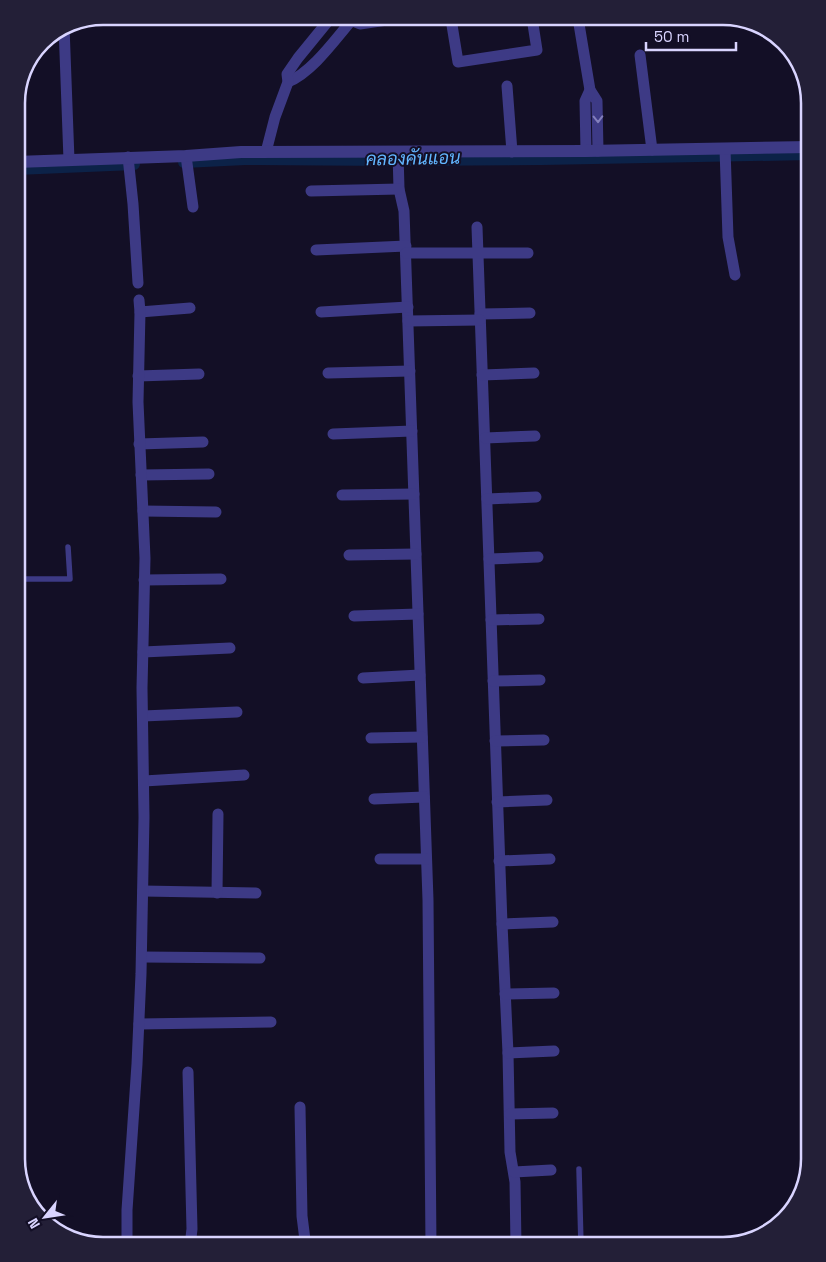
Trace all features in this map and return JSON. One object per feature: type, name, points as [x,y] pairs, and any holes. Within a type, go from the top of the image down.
[{"type":"street","points":[[266,152],[275,117],[288,82],[287,74],[325,25]]},
{"type":"street","points":[[288,82],[309,68],[347,25]]},
{"type":"street","points":[[452,25],[458,62],[537,50],[533,25]]},
{"type":"street","points":[[579,25],[590,90],[598,100],[592,151]]},
{"type":"street","points":[[64,35],[69,160]]},
{"type":"street","points":[[640,55],[652,150]]},
{"type":"street","points":[[507,86],[512,152]]},
{"type":"street","points":[[25,162],[186,156],[241,152],[398,156],[512,152],[725,150],[801,146]]},
{"type":"street","points":[[725,150],[728,238],[735,275]]},
{"type":"street","points":[[186,156],[193,207]]},
{"type":"street","points":[[398,156],[406,250],[426,858],[431,1237]]},
{"type":"street","points":[[128,157],[138,283]]},
{"type":"street","points":[[311,191],[399,185]]},
{"type":"street","points":[[477,227],[499,861],[508,1053],[510,1152],[515,1182],[516,1237]]},
{"type":"street","points":[[316,250],[406,250],[478,254],[528,253]]},
{"type":"street","points":[[127,1237],[127,1210],[139,1024],[143,891],[144,781],[142,716],[145,558],[138,402],[139,300]]},
{"type":"street","points":[[140,312],[190,308]]},
{"type":"street","points":[[320,312],[408,308]]},
{"type":"street","points":[[408,321],[530,313]]},
{"type":"street","points":[[328,372],[410,370]]},
{"type":"street","points":[[482,375],[534,373]]},
{"type":"street","points":[[138,376],[199,374]]},
{"type":"street","points":[[333,434],[412,432]]},
{"type":"street","points":[[485,438],[535,436]]},
{"type":"street","points":[[140,444],[203,442]]},
{"type":"street","points":[[141,476],[209,474]]},
{"type":"street","points":[[342,495],[414,494]]},
{"type":"street","points":[[487,498],[536,497]]},
{"type":"street","points":[[143,511],[216,512]]},
{"type":"street","points":[[349,555],[416,554]]},
{"type":"street","points":[[489,559],[538,557]]},
{"type":"street","points":[[144,580],[221,579]]},
{"type":"street","points":[[354,616],[418,614]]},
{"type":"street","points":[[491,620],[539,619]]},
{"type":"street","points":[[143,652],[230,648]]},
{"type":"street","points":[[363,678],[420,675]]},
{"type":"street","points":[[493,681],[540,680]]},
{"type":"street","points":[[142,716],[237,712]]},
{"type":"street","points":[[371,738],[422,737]]},
{"type":"street","points":[[495,741],[544,740]]},
{"type":"street","points":[[144,781],[244,775]]},
{"type":"street","points":[[374,799],[424,797]]},
{"type":"street","points":[[497,802],[547,800]]},
{"type":"street","points":[[217,893],[218,814]]},
{"type":"street","points":[[380,859],[426,858]]},
{"type":"street","points":[[499,861],[550,860]]},
{"type":"street","points":[[143,891],[256,893]]},
{"type":"street","points":[[502,924],[554,922]]},
{"type":"street","points":[[142,957],[260,958]]},
{"type":"street","points":[[505,994],[554,993]]},
{"type":"street","points":[[139,1024],[271,1022]]},
{"type":"street","points":[[508,1053],[554,1051]]},
{"type":"street","points":[[188,1072],[191,1237]]},
{"type":"street","points":[[300,1107],[302,1216],[305,1237]]},
{"type":"street","points":[[510,1114],[553,1113]]},
{"type":"street","points":[[514,1172],[551,1170]]},
{"type":"lane","points":[[25,579],[70,579],[68,547]]},
{"type":"lane","points":[[579,1169],[581,1237]]},
{"type":"waterway","name":"คลองคันแอน","points":[[184,162],[245,159],[542,159],[801,154]]},
{"type":"waterway","name":"คลองคันแอน","points":[[25,169],[134,164]]}]
